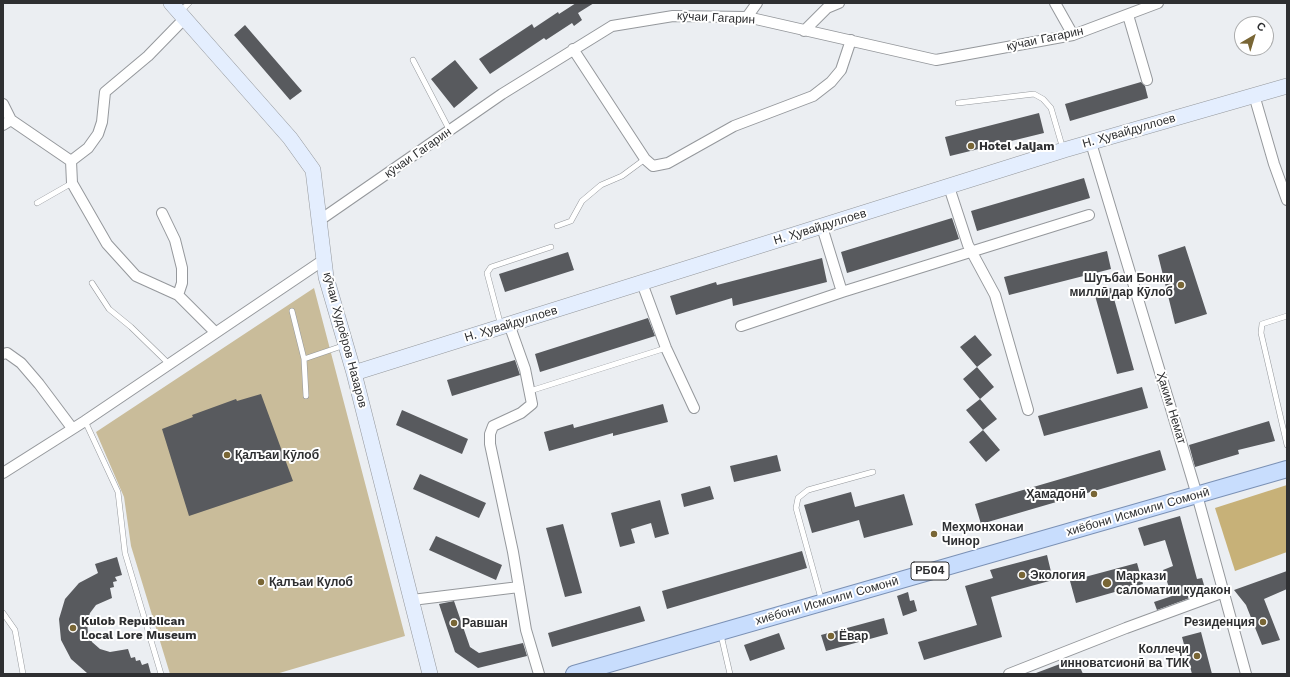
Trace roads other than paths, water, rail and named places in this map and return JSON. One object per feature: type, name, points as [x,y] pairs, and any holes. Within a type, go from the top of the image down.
[{"type":"main road","name":"хиёбони Исмоили Сомонӣ","points":[[574,674],[601,670],[720,632],[822,602],[1287,469]]},
{"type":"street","points":[[804,31],[827,8],[839,3]]},
{"type":"street","points":[[1055,3],[1073,35]]},
{"type":"street","name":"кӯчаи Гагарин","points":[[320,220],[502,94],[573,48],[612,26],[673,16],[748,17],[936,60],[1073,35],[1158,3]]},
{"type":"street","points":[[748,17],[754,4]]},
{"type":"street","points":[[71,161],[88,148],[98,134],[102,122],[105,92],[148,56],[181,9]]},
{"type":"street","name":"кӯчаи Худоёров Назаров","points":[[181,9],[290,138],[313,170],[325,258],[326,277],[354,373],[430,674]]},
{"type":"street","points":[[1128,14],[1147,80]]},
{"type":"street","points":[[573,48],[645,159],[653,166],[668,162],[734,126],[813,96],[831,82],[841,70],[851,40]]},
{"type":"street","name":"Н. Ҳувайдуллоев","points":[[354,373],[1064,150],[1287,86]]},
{"type":"street","points":[[1254,95],[1274,164],[1287,200]]},
{"type":"street","points":[[3,104],[7,122],[71,161]]},
{"type":"street","name":"Ҳаким Немат","points":[[1091,142],[1197,495],[1246,674]]},
{"type":"street","points":[[71,161],[72,183],[107,244],[136,276],[178,295],[215,332]]},
{"type":"street","points":[[949,187],[968,245],[995,295],[1028,410]]},
{"type":"street","points":[[162,213],[175,240],[182,268],[182,283],[178,295]]},
{"type":"street","points":[[741,326],[842,292],[972,253],[1089,215]]},
{"type":"street","points":[[822,226],[842,292]]},
{"type":"street","points":[[3,473],[85,421],[168,363],[325,258]]},
{"type":"street","points":[[642,283],[666,348],[694,408]]},
{"type":"street","points":[[505,326],[525,369],[532,404],[520,413],[493,426],[490,434],[490,444],[513,552],[526,630],[539,674]]},
{"type":"street","points":[[3,354],[7,353],[21,363],[72,428]]},
{"type":"street","points":[[412,600],[519,587]]},
{"type":"street","points":[[1009,674],[1126,628],[1224,592]]},
{"type":"lane","points":[[413,60],[450,131]]},
{"type":"lane","points":[[958,103],[1034,94],[1043,99],[1051,108],[1064,150]]},
{"type":"lane","points":[[557,226],[571,221],[582,201],[601,185],[622,176],[645,159]]},
{"type":"lane","points":[[37,203],[72,183]]},
{"type":"lane","points":[[505,326],[487,273],[491,267],[551,247]]},
{"type":"lane","points":[[92,283],[109,309],[131,327],[168,363]]},
{"type":"lane","points":[[292,312],[304,359],[306,396]]},
{"type":"lane","points":[[1287,316],[1262,324],[1261,333],[1287,445]]},
{"type":"lane","points":[[304,359],[346,344]]},
{"type":"lane","points":[[530,391],[666,348]]},
{"type":"lane","points":[[85,421],[118,492],[125,553],[161,674]]},
{"type":"lane","points":[[822,602],[796,508],[798,498],[808,490],[873,472]]},
{"type":"lane","points":[[3,613],[15,630],[23,674]]},
{"type":"lane","points":[[720,632],[730,674]]},
{"type":"place","name":"Hotel Jaljam","points":[[971,146]]},
{"type":"place","name":"Шуъбаи Бонки миллӣ дар Кӯлоб","points":[[1181,285]]},
{"type":"place","name":"Қалъаи Кӯлоб","points":[[227,455]]},
{"type":"place","name":"Ҳамадонӣ","points":[[1094,494]]},
{"type":"place","name":"Меҳмонхонаи Чинор","points":[[934,534]]},
{"type":"place","name":"Экология","points":[[1022,575]]},
{"type":"place","name":"Қалъаи Кулоб","points":[[261,582]]},
{"type":"place","name":"Маркази саломатии кудакон","points":[[1107,583]]},
{"type":"place","name":"Резиденция","points":[[1263,622]]},
{"type":"place","name":"Равшан","points":[[454,623]]},
{"type":"place","name":"Kulob Republican Local Lore Museum","points":[[73,628]]},
{"type":"place","name":"Ёвар","points":[[831,636]]},
{"type":"place","name":"Коллеҷи инноватсионӣ ва ТИК","points":[[1197,656]]}]
